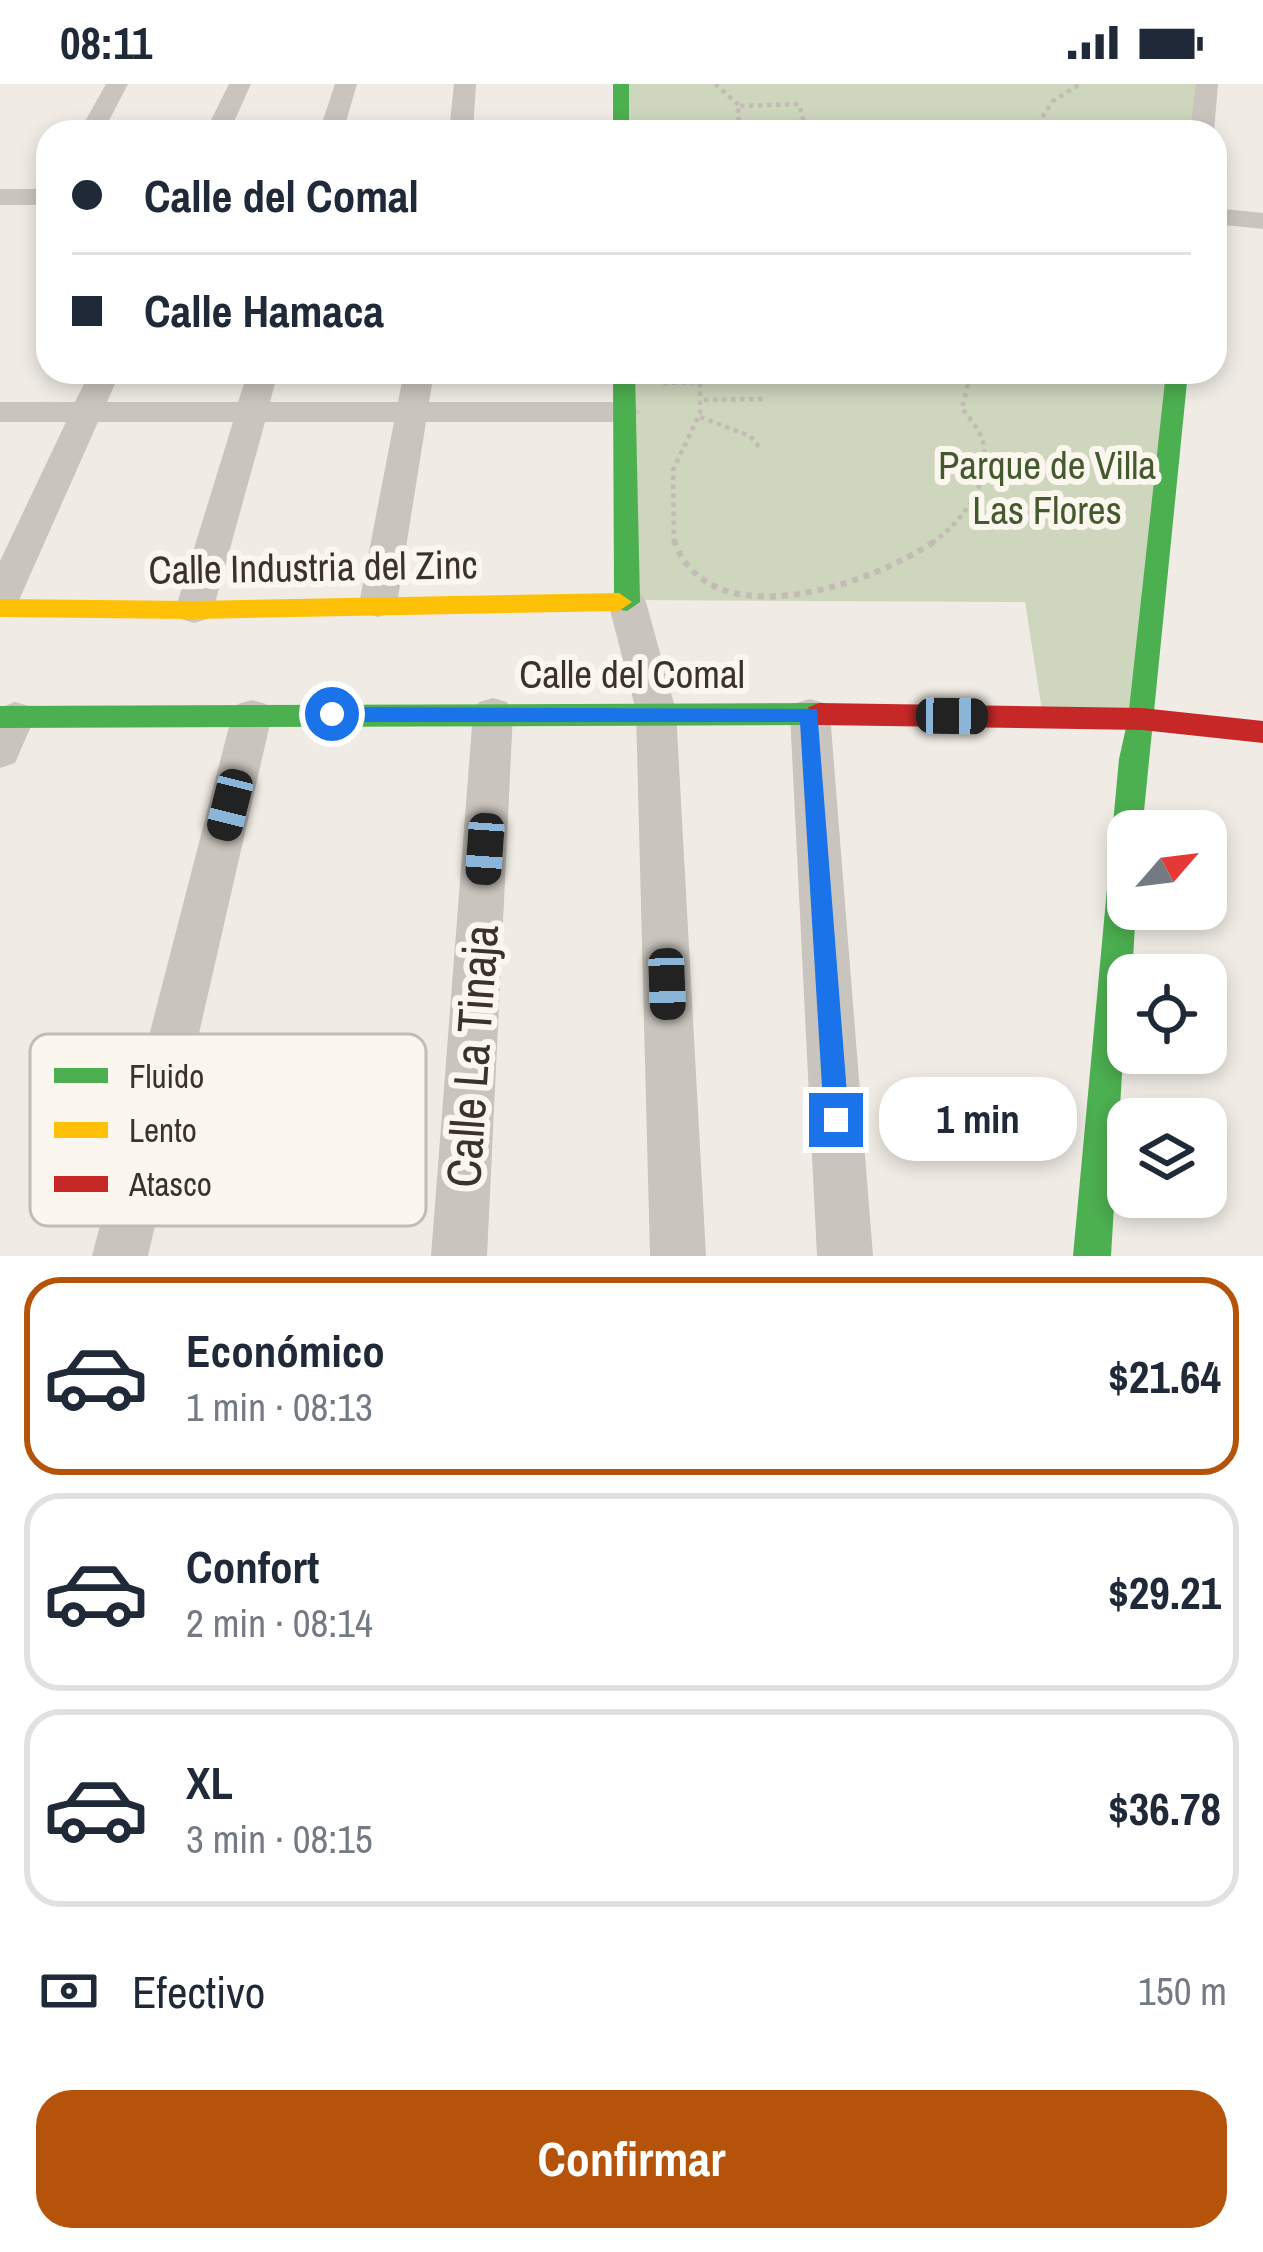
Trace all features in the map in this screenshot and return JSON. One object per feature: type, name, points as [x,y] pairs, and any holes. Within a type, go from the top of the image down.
[{"type":"street","points":[[98,120],[117,84]]},
{"type":"street","points":[[223,120],[240,84]]},
{"type":"street","points":[[335,120],[346,84]]},
{"type":"street","points":[[462,120],[465,84]]},
{"type":"street","points":[[621,84],[621,120]]},
{"type":"street","points":[[1203,120],[1207,84]]},
{"type":"street","points":[[0,197],[36,196]]},
{"type":"street","points":[[1227,217],[1263,221]]},
{"type":"street","points":[[0,604],[100,384]]},
{"type":"street","points":[[194,610],[260,384]]},
{"type":"street","points":[[378,604],[417,384]]},
{"type":"street","points":[[624,384],[627,602],[656,711],[678,1256]]},
{"type":"street","points":[[1092,1256],[1133,759],[1142,719],[1176,384]]},
{"type":"street","points":[[0,412],[625,412]]},
{"type":"street","name":"Calle Industria del Zinc","points":[[0,604],[194,610],[627,602]]},
{"type":"street","name":"Calle del Comal","points":[[5,729],[251,715],[656,711],[1142,719],[1263,732]]},
{"type":"street","name":"Calle La Tinaja","points":[[459,1256],[493,713]]},
{"type":"street","points":[[810,714],[845,1256]]},
{"type":"street","points":[[174,1034],[251,715]]},
{"type":"street","points":[[120,1256],[127,1226]]},
{"type":"path","points":[[716,84],[740,106],[799,104],[803,120]]},
{"type":"path","points":[[1040,120],[1053,101],[1079,84]]},
{"type":"path","points":[[738,120],[740,106]]},
{"type":"path","points":[[702,384],[704,400],[694,437],[671,470],[673,544],[691,574],[731,592],[754,596],[815,592],[878,577],[929,552],[965,515],[984,474],[984,443],[962,408],[968,384]]},
{"type":"path","points":[[704,400],[766,399]]},
{"type":"path","points":[[700,417],[750,436],[760,448]]},
{"type":"green space","points":[[629,84],[1207,84],[1203,120],[629,120]]},
{"type":"green space","name":"Parque de Villa Las Flores","points":[[630,384],[1176,384],[1142,719],[1043,717],[1025,602],[632,600]]},
{"type":"traffic: fast","points":[[621,84],[621,120]]},
{"type":"traffic: fast","points":[[619,602],[627,602],[624,384]]},
{"type":"traffic: fast","points":[[1092,1256],[1133,759],[1142,719],[1176,384]]},
{"type":"traffic: fast","points":[[0,717],[819,714]]},
{"type":"traffic: slow","points":[[0,608],[194,610],[619,602]]},
{"type":"traffic: jam","points":[[819,714],[1142,719],[1263,732]]},
{"type":"route","points":[[332,714],[810,714],[836,1120]]}]
